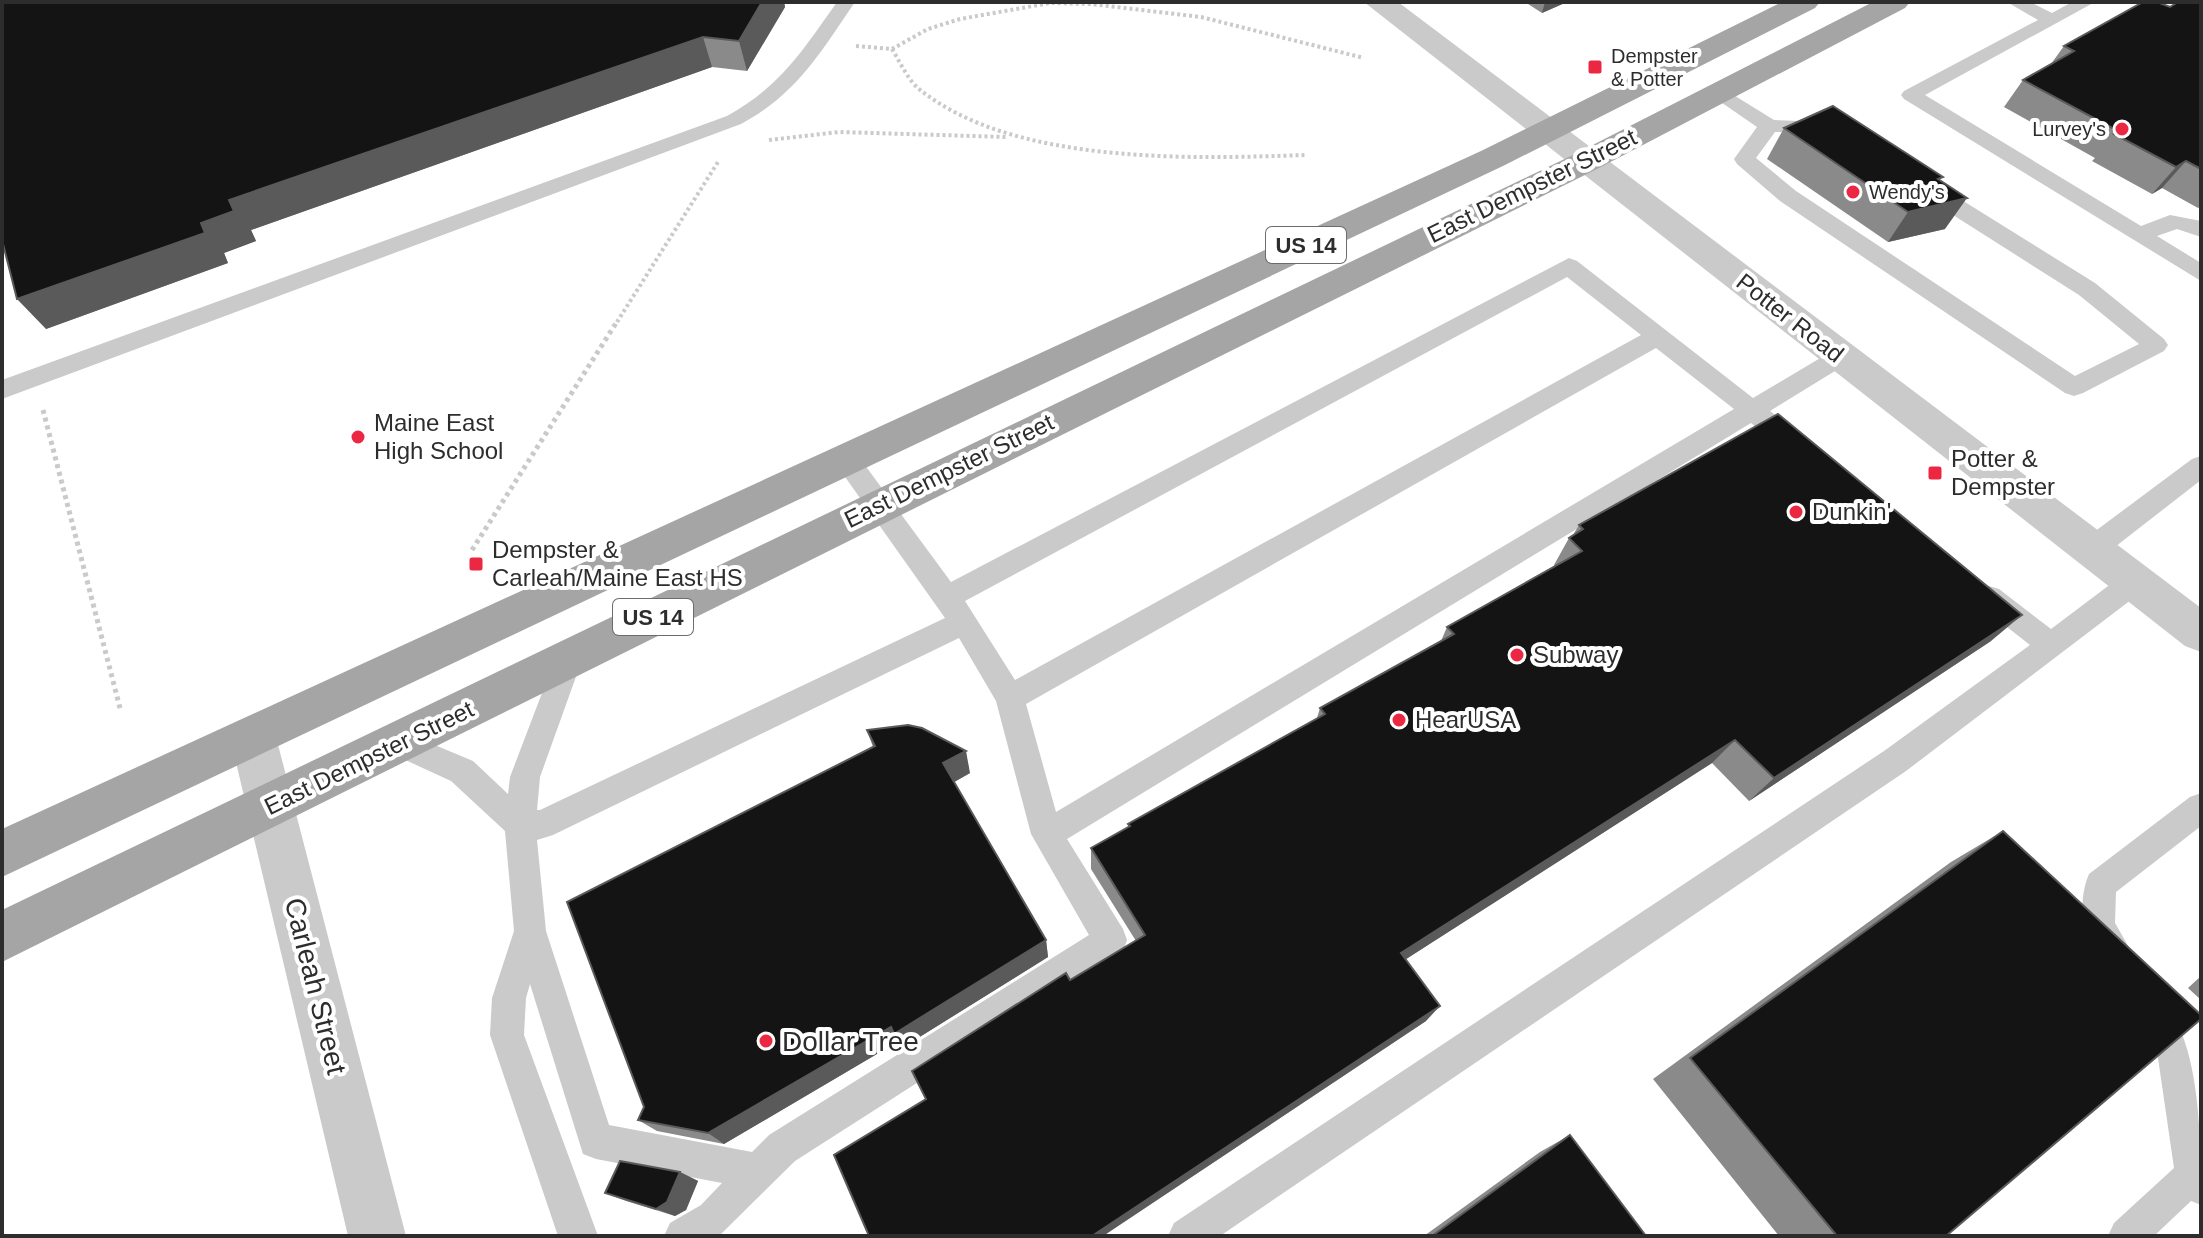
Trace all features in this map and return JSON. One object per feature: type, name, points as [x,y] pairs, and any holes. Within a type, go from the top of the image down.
[{"type":"main road","name":"East Dempster Street","points":[[2,854],[1548,131],[1805,2]]},
{"type":"main road","name":"East Dempster Street","points":[[2,937],[1587,161],[1895,2]]},
{"type":"street","name":"Potter Road","points":[[1379,2],[2201,633]]},
{"type":"street","name":"Carleah Street","points":[[253,737],[377,1236]]},
{"type":"lane","points":[[2,390],[734,120],[778,95],[798,73],[846,2]]},
{"type":"lane","points":[[2016,2],[2052,20]]},
{"type":"lane","points":[[2086,2],[1911,95],[2201,273]]},
{"type":"lane","points":[[1719,92],[1769,126],[1830,126],[1843,135]]},
{"type":"lane","points":[[1769,126],[1744,159],[1788,196],[2074,387],[2156,345],[2087,289],[1911,178]]},
{"type":"lane","points":[[2140,236],[2165,221],[2177,220],[2201,230]]},
{"type":"lane","points":[[946,598],[1569,266],[1814,459]]},
{"type":"lane","points":[[1010,698],[1658,336]]},
{"type":"lane","points":[[1047,834],[1840,357]]},
{"type":"lane","points":[[683,1236],[714,1218],[782,1148],[1111,940],[1047,834],[1010,698],[964,622],[847,460]]},
{"type":"lane","points":[[2092,549],[2201,466]]},
{"type":"lane","points":[[1964,576],[2051,645]]},
{"type":"lane","points":[[1187,1236],[1895,761],[2134,582]]},
{"type":"lane","points":[[399,743],[462,771],[520,825],[542,825],[964,622]]},
{"type":"lane","points":[[568,660],[525,777],[520,825],[530,931],[596,1141],[760,1172]]},
{"type":"lane","points":[[2127,1236],[2197,1181],[2175,1053],[2099,927],[2100,885],[2201,807]]},
{"type":"lane","points":[[530,931],[509,998],[507,1035],[575,1232],[579,1236]]},
{"type":"path","points":[[855,46],[892,49],[928,29],[960,19],[1049,2],[1201,17],[1364,58]]},
{"type":"path","points":[[892,49],[896,64],[929,97],[983,127],[1019,138]]},
{"type":"path","points":[[763,141],[839,132],[972,134],[1141,154],[1207,157],[1306,155]]},
{"type":"path","points":[[472,550],[725,151]]},
{"type":"path","points":[[41,401],[121,712]]},
{"type":"building","points":[[2,2],[762,2],[739,41],[703,37],[229,200],[234,211],[201,223],[205,233],[17,299],[2,240]]},
{"type":"building","name":"Lurvey's","points":[[2143,2],[2157,2],[2170,7],[2178,2],[2201,2],[2201,169],[2186,161],[2176,167],[2114,134],[2118,131],[2023,80],[2074,51],[2064,46]]},
{"type":"building","points":[[1833,106],[1943,177],[1938,179],[1967,198],[1908,212],[1784,128]]},
{"type":"building","points":[[1778,414],[2022,615],[1774,778],[1735,740],[1401,953],[1440,1006],[1092,1236],[869,1236],[834,1155],[926,1099],[912,1071],[1066,973],[1070,980],[1145,935],[1091,848],[1130,826],[1128,824],[1325,714],[1320,708],[1454,634],[1447,627],[1582,551],[1569,538],[1583,529],[1579,525]]},
{"type":"building","name":"Dollar Tree","points":[[908,725],[922,728],[966,751],[943,763],[1046,940],[894,1034],[891,1027],[708,1133],[638,1120],[644,1107],[567,902],[875,746],[867,730]]},
{"type":"building","points":[[2003,831],[2201,1015],[2201,1019],[1946,1236],[1837,1236],[1690,1058]]},
{"type":"building","points":[[1570,1135],[1646,1236],[1432,1236]]},
{"type":"building","points":[[620,1161],[680,1172],[667,1202],[656,1209],[605,1193]]},
{"type":"place","name":"Dempster & Potter","points":[[1595,67]]},
{"type":"place","name":"Lurvey's","points":[[2122,129]]},
{"type":"place","name":"Wendy's","points":[[1853,192]]},
{"type":"place","name":"Maine East High School","points":[[358,437]]},
{"type":"place","name":"Potter & Dempster","points":[[1935,473]]},
{"type":"place","name":"Dunkin'","points":[[1796,512]]},
{"type":"place","name":"Dempster & Carleah/Maine East HS","points":[[476,564]]},
{"type":"place","name":"Subway","points":[[1517,655]]},
{"type":"place","name":"HearUSA","points":[[1399,720]]},
{"type":"place","name":"Dollar Tree","points":[[766,1041]]}]
